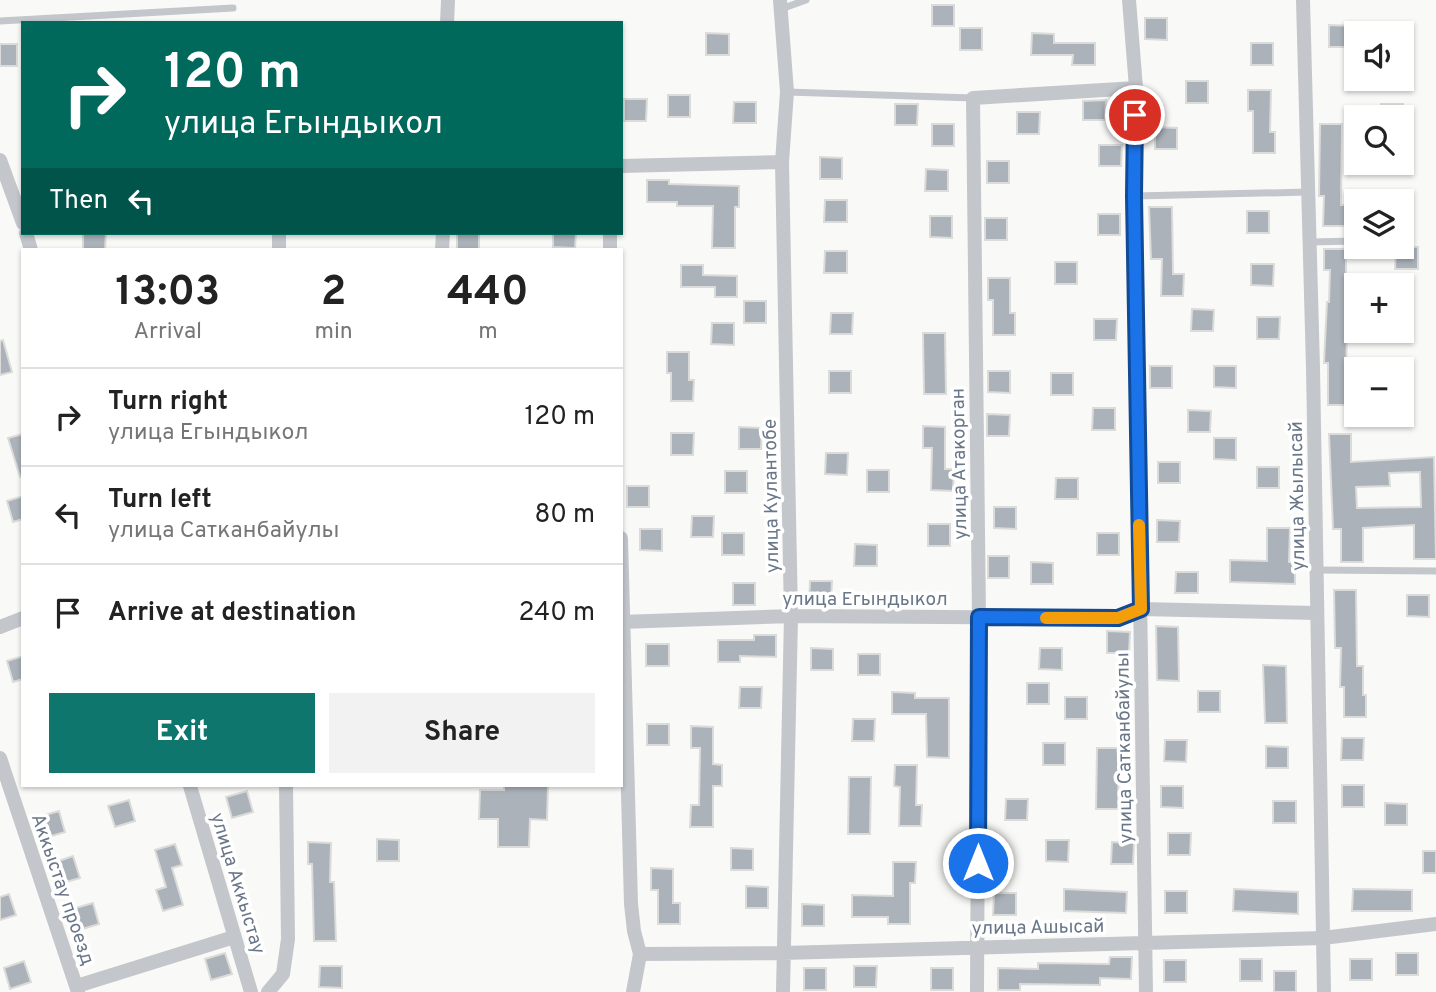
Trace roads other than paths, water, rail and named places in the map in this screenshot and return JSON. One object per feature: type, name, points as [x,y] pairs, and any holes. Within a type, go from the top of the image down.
[{"type":"street","points":[[447,21],[448,0]]},
{"type":"street","name":"улица Сатканбайулы","points":[[1129,0],[1136,88],[1134,196],[1146,992]]},
{"type":"street","name":"улица Жылысай","points":[[1303,0],[1324,992]]},
{"type":"street","name":"улица Кулантобе","points":[[780,5],[787,92],[782,162],[792,616],[783,992]]},
{"type":"street","points":[[973,98],[1136,88]]},
{"type":"street","name":"улица Атакорган","points":[[973,98],[979,617],[977,992]]},
{"type":"street","points":[[0,160],[21,212]]},
{"type":"street","points":[[623,166],[782,162]]},
{"type":"street","name":"улица Егындыкол","points":[[623,622],[792,616],[1118,618],[1141,609],[1317,613]]},
{"type":"street","points":[[0,626],[21,619]]},
{"type":"street","points":[[623,622],[631,904],[640,954],[633,992]]},
{"type":"street","name":"Аккыстау проезд","points":[[0,758],[78,989]]},
{"type":"street","name":"улица Аккыстау","points":[[190,787],[251,992]]},
{"type":"street","points":[[268,992],[283,974],[288,939],[286,787]]},
{"type":"street","name":"улица Ашысай","points":[[640,954],[1145,944],[1323,937],[1436,923]]},
{"type":"street","points":[[78,989],[234,937]]},
{"type":"lane","points":[[780,5],[806,0]]},
{"type":"lane","points":[[0,21],[233,8]]},
{"type":"lane","points":[[787,92],[973,98]]},
{"type":"lane","points":[[1134,196],[1308,192]]},
{"type":"lane","points":[[1309,242],[1344,241]]},
{"type":"lane","points":[[1317,570],[1436,571]]}]
